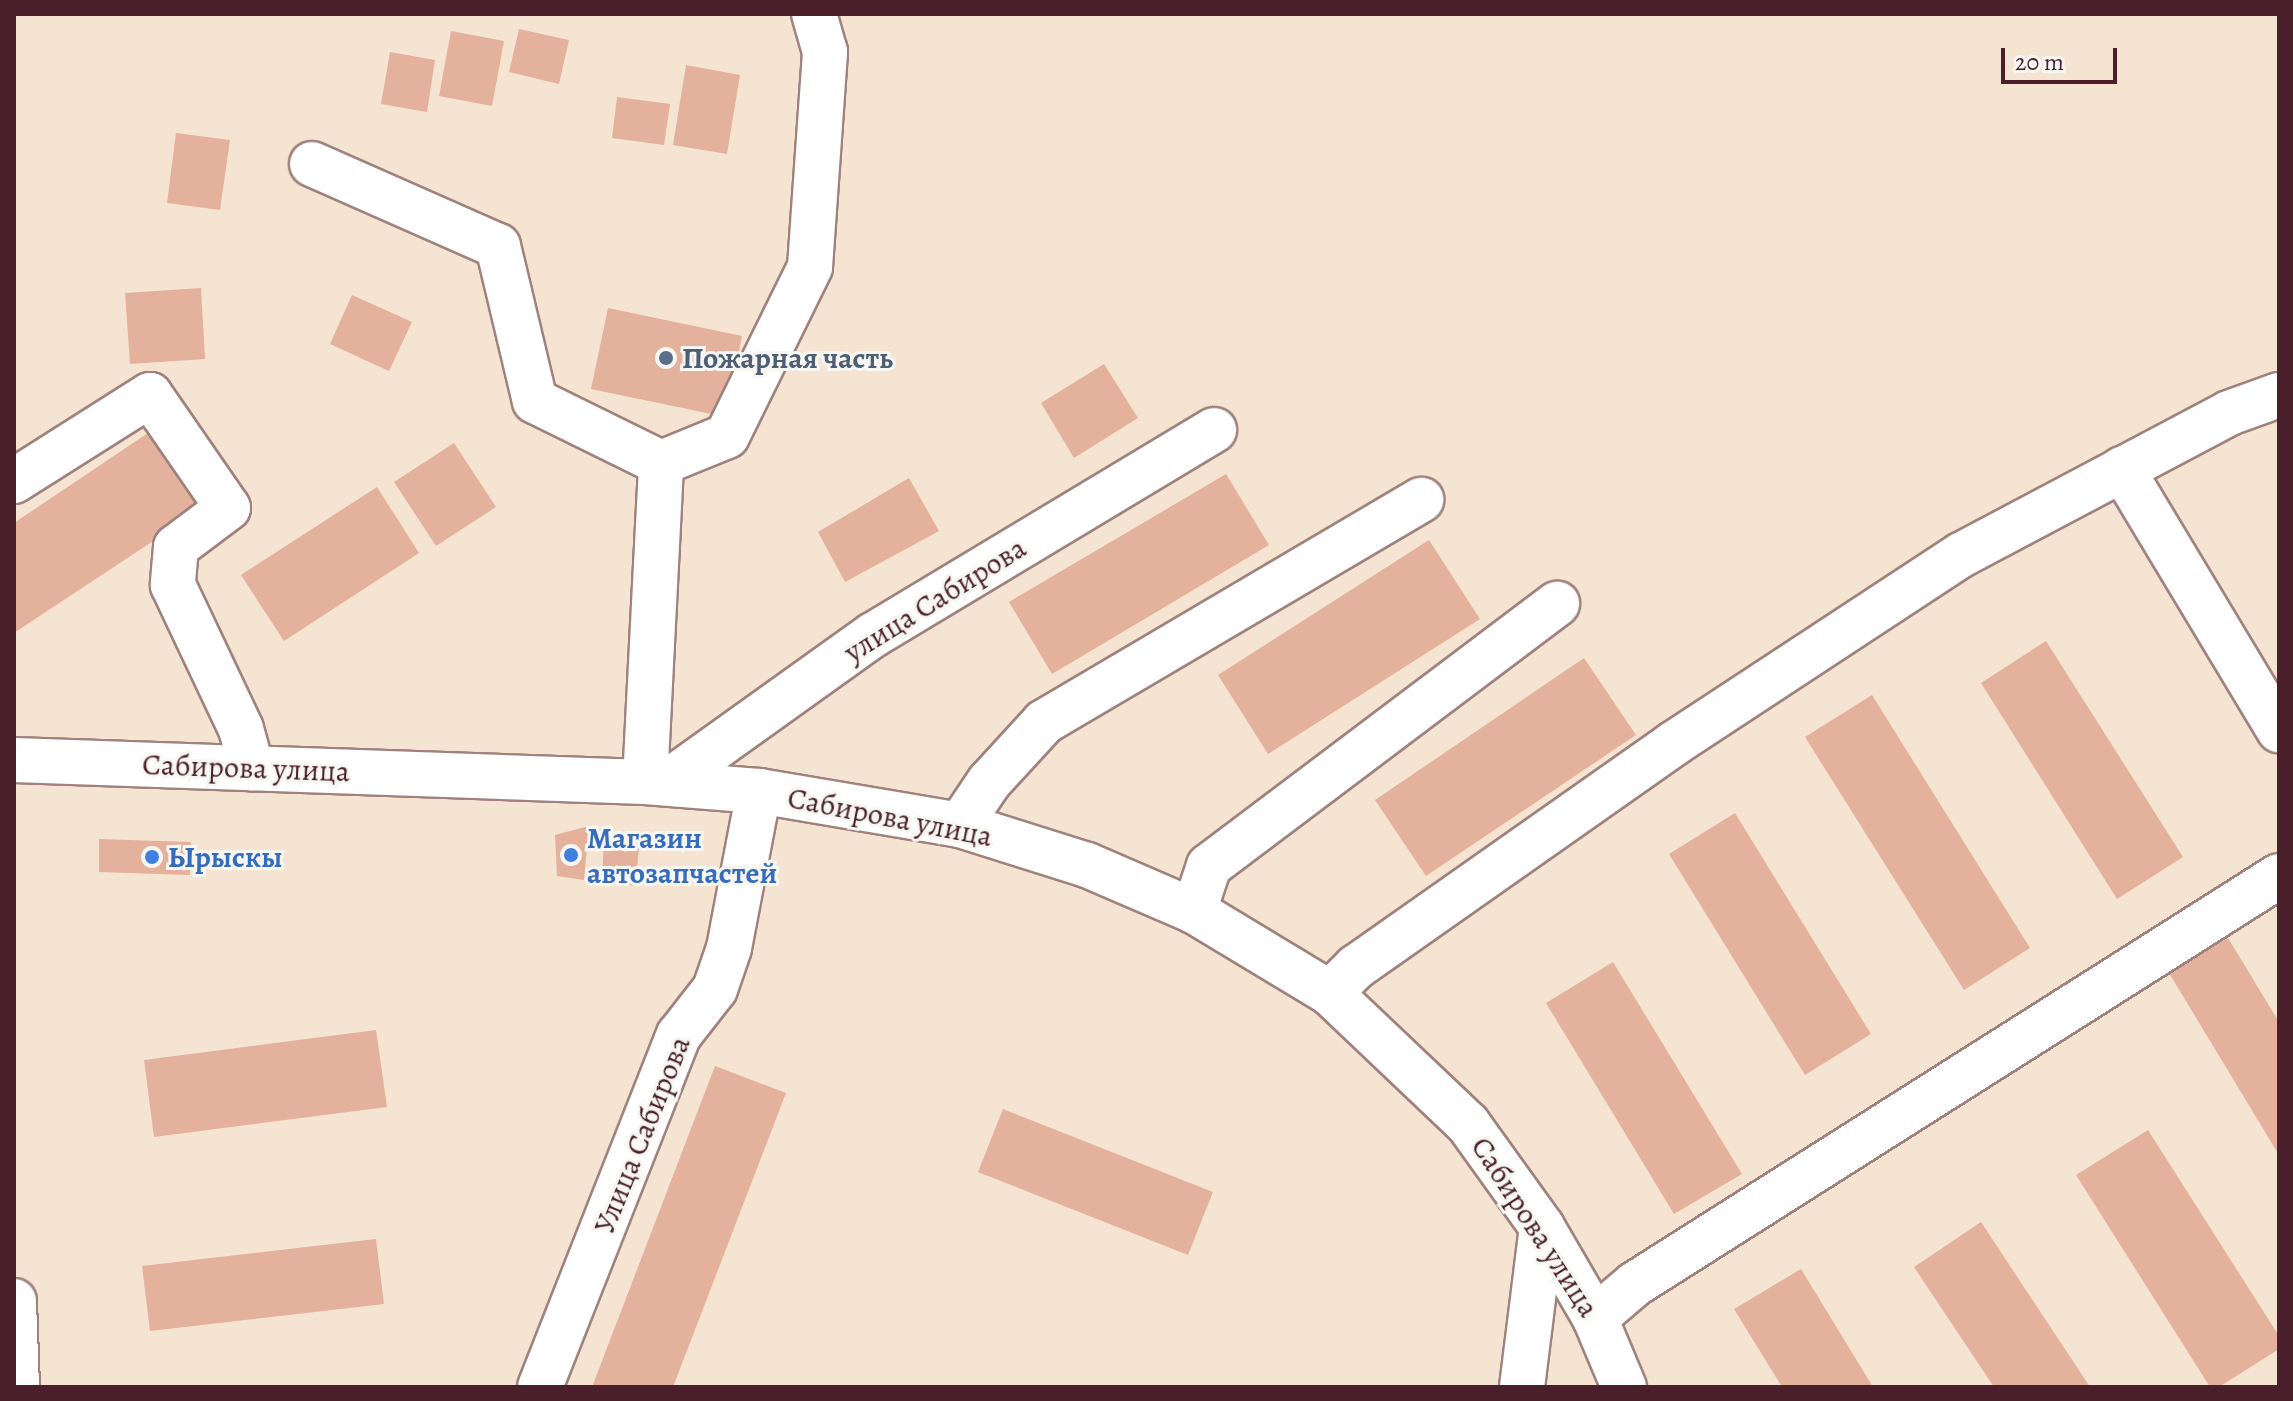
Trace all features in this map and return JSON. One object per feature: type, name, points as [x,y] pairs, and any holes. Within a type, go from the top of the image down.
[{"type":"main road","points":[[312,164],[498,246],[535,401],[661,463],[727,436],[810,267],[825,52],[814,14]]},
{"type":"main road","points":[[14,481],[150,395],[228,508],[176,547],[173,585],[241,729],[252,769]]},
{"type":"main road","points":[[1330,993],[1356,967],[1673,744],[1961,555],[2229,413],[2279,395]]},
{"type":"main road","name":"улица Сабирова","points":[[655,782],[873,635],[1214,430]]},
{"type":"main road","points":[[655,782],[661,463]]},
{"type":"main road","points":[[2122,469],[2279,730]]},
{"type":"main road","points":[[960,825],[989,782],[1044,722],[1421,500]]},
{"type":"main road","points":[[1194,911],[1209,866],[1557,604]]},
{"type":"main road","name":"Сабирова улица","points":[[14,760],[655,782],[759,791],[960,825],[1087,865],[1194,911],[1330,993],[1468,1124],[1542,1227],[1595,1318],[1624,1387]]},
{"type":"main road","name":"Улица Сабирова","points":[[540,1387],[679,1035],[715,989],[729,948],[759,791]]},
{"type":"main road","points":[[1595,1318],[1635,1284],[2279,876]]},
{"type":"main road","points":[[1522,1387],[1542,1227]]},
{"type":"main road","points":[[14,1301],[17,1387]]},
{"type":"building","points":[[519,29],[569,40],[559,84],[509,72]]},
{"type":"building","points":[[451,31],[504,41],[492,106],[439,96]]},
{"type":"building","points":[[390,52],[435,60],[427,112],[381,104]]},
{"type":"building","points":[[686,65],[740,75],[727,154],[673,145]]},
{"type":"building","points":[[617,97],[670,104],[664,145],[612,138]]},
{"type":"building","points":[[176,133],[230,140],[220,210],[167,203]]},
{"type":"building","points":[[201,288],[205,359],[130,364],[125,293]]},
{"type":"building","points":[[352,295],[412,322],[389,371],[330,344]]},
{"type":"building","points":[[608,308],[742,336],[726,417],[591,389]]},
{"type":"building","points":[[1104,364],[1138,418],[1074,458],[1041,403]]},
{"type":"building","points":[[151,431],[203,508],[14,633],[14,523]]},
{"type":"building","points":[[454,443],[496,507],[436,546],[394,482]]},
{"type":"building","points":[[1226,474],[1269,545],[1052,674],[1009,602]]},
{"type":"building","points":[[909,478],[939,531],[845,582],[818,532]]},
{"type":"building","points":[[377,487],[419,553],[284,641],[241,575]]},
{"type":"building","points":[[1429,540],[1480,619],[1268,754],[1218,675]]},
{"type":"building","points":[[2046,641],[2183,857],[2117,899],[1981,683]]},
{"type":"building","points":[[1584,658],[1636,735],[1426,876],[1375,800]]},
{"type":"building","points":[[1872,695],[2030,948],[1964,990],[1805,737]]},
{"type":"building","points":[[1735,813],[1871,1034],[1805,1075],[1669,854]]},
{"type":"building","name":"Магазин автозапчастей","points":[[589,826],[584,880],[557,876],[555,835]]},
{"type":"building","points":[[641,831],[635,886],[602,881],[604,839]]},
{"type":"building","points":[[99,839],[191,842],[190,875],[99,872]]},
{"type":"building","points":[[2228,938],[2279,1022],[2279,1155],[2169,973]]},
{"type":"building","points":[[1613,962],[1742,1174],[1674,1214],[1546,1003]]},
{"type":"building","points":[[376,1030],[387,1107],[154,1137],[144,1060]]},
{"type":"building","points":[[715,1066],[786,1093],[673,1387],[592,1387]]},
{"type":"building","points":[[1003,1109],[1213,1192],[1188,1255],[978,1172]]},
{"type":"building","points":[[2148,1130],[2279,1336],[2279,1349],[2219,1387],[2210,1387],[2076,1175]]},
{"type":"building","points":[[1981,1222],[2090,1387],[1994,1387],[1914,1267]]},
{"type":"building","points":[[376,1239],[384,1304],[150,1331],[142,1266]]},
{"type":"building","points":[[1801,1269],[1873,1387],[1782,1387],[1734,1309]]},
{"type":"place","name":"Пожарная часть","points":[[666,358]]},
{"type":"place","name":"Магазин автозапчастей","points":[[571,855]]},
{"type":"place","name":"Ырыскы","points":[[152,857]]}]
